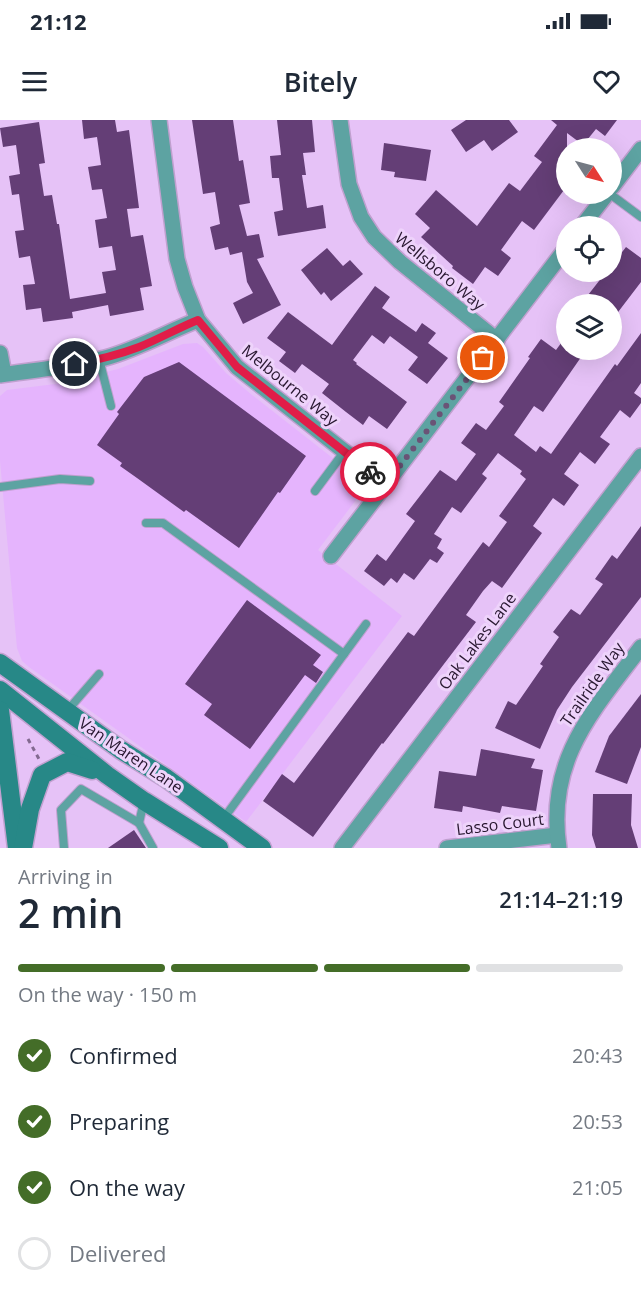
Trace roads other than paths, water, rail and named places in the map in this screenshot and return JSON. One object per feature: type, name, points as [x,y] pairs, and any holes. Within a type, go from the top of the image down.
[{"type":"main road","name":"Van Maren Lane","points":[[0,663],[121,750],[166,778],[262,848]]},
{"type":"main road","name":"Van Maren Lane","points":[[0,690],[107,775],[207,844]]},
{"type":"main road","points":[[0,710],[17,848]]},
{"type":"main road","points":[[22,848],[30,809],[42,775],[67,762],[107,775]]},
{"type":"main road","points":[[144,801],[156,797],[204,824],[222,820]]},
{"type":"street","name":"Melbourne Way","points":[[159,120],[177,259],[198,320],[237,367],[386,484]]},
{"type":"street","name":"Wellsboro Way","points":[[340,120],[349,183],[361,217],[374,237],[399,262],[497,340]]},
{"type":"street","points":[[622,174],[641,149]]},
{"type":"street","points":[[590,216],[601,204]]},
{"type":"street","points":[[331,556],[556,262]]},
{"type":"street","points":[[0,353],[2,375],[52,369],[99,359],[141,346],[198,320]]},
{"type":"street","name":"Oak Lakes Lane","points":[[342,848],[641,456]]},
{"type":"street","name":"Trailride Way","points":[[558,842],[558,795],[564,767],[575,739],[588,717],[641,647]]},
{"type":"street","name":"Lasso Court","points":[[447,848],[558,842]]},
{"type":"lane","points":[[622,203],[641,217]]},
{"type":"lane","points":[[99,359],[111,406]]},
{"type":"lane","points":[[315,491],[344,452]]},
{"type":"lane","points":[[0,487],[60,479],[90,481]]},
{"type":"lane","points":[[146,523],[163,523],[344,654]]},
{"type":"lane","points":[[222,820],[366,624]]},
{"type":"lane","points":[[67,711],[99,674]]},
{"type":"lane","points":[[64,848],[61,810],[81,789],[139,823],[153,848]]},
{"type":"lane","points":[[139,823],[144,801]]}]
